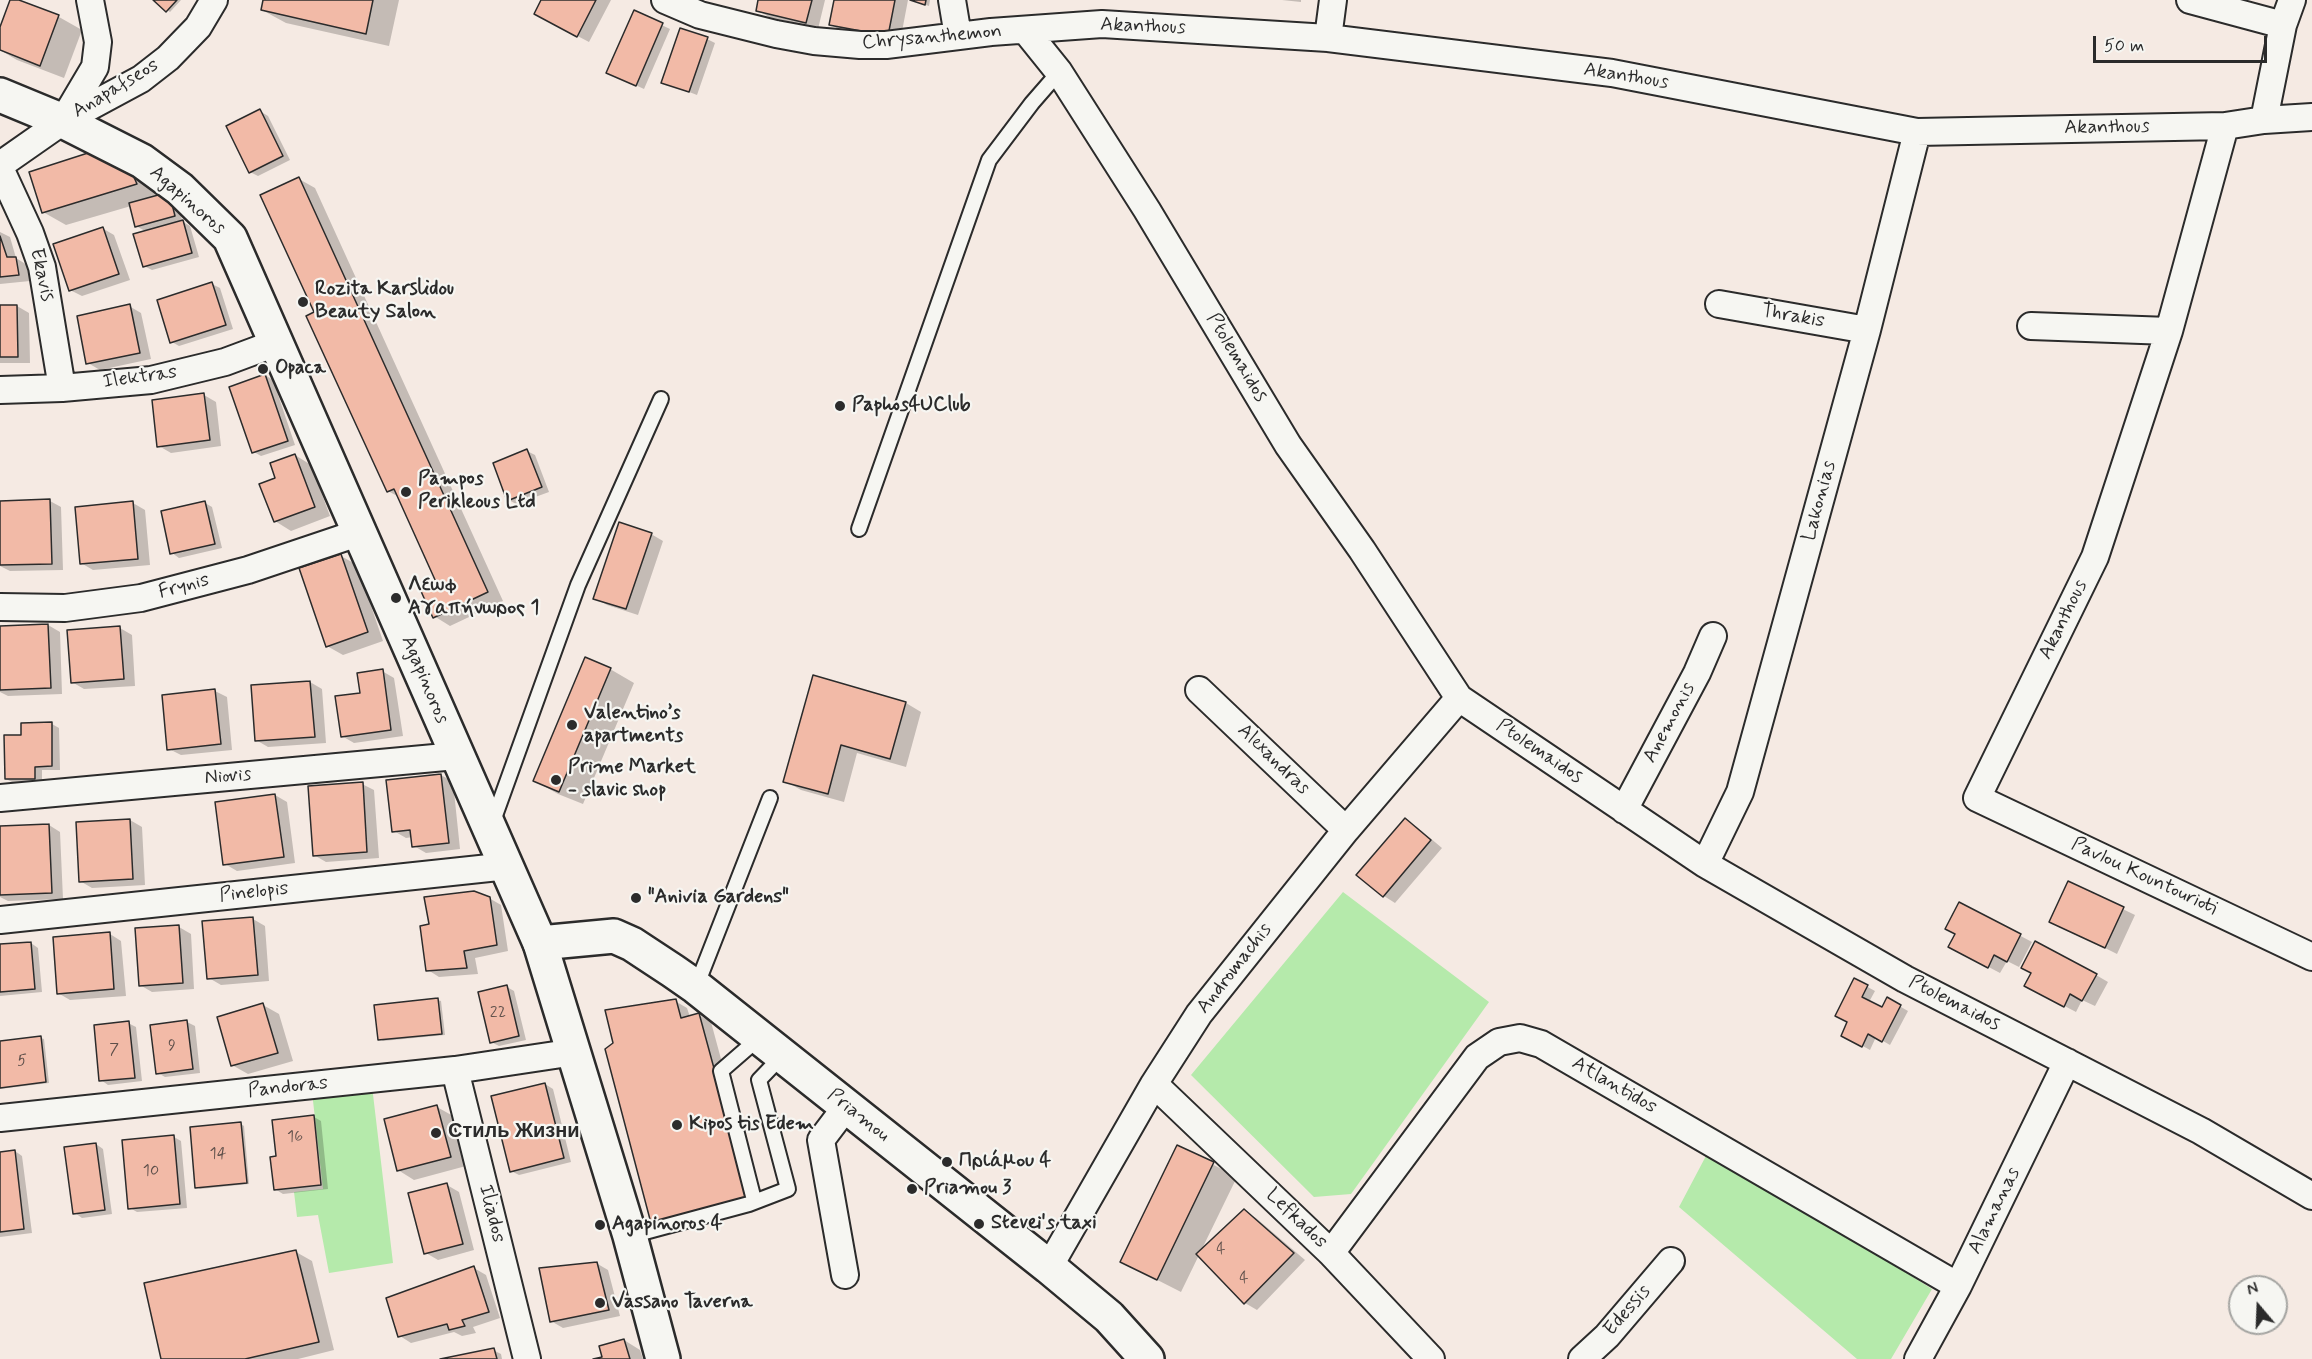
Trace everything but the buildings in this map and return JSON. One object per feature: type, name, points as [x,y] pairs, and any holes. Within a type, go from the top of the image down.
[{"type":"main road","name":"Agapinoros","points":[[0,95],[63,121],[142,161],[180,189],[230,238],[540,943],[630,1236],[663,1359]]},
{"type":"main road","name":"Priamou","points":[[540,943],[614,936],[632,944],[696,987],[1049,1267],[1108,1317],[1148,1359]]},
{"type":"street","points":[[63,121],[95,67],[98,42],[90,0]]},
{"type":"street","name":"Anapafseos","points":[[0,167],[63,121],[141,78],[168,58],[198,27],[214,0]]},
{"type":"street","name":"Chrysanthemon","points":[[665,0],[700,15],[814,42],[886,45],[1026,31]]},
{"type":"street","points":[[952,0],[958,36]]},
{"type":"street","points":[[1328,38],[1333,0]]},
{"type":"street","points":[[2190,0],[2283,25]]},
{"type":"street","points":[[2264,120],[2283,25],[2292,0]]},
{"type":"street","name":"Akanthous","points":[[1026,31],[1102,24],[1328,38],[1612,73],[1917,132],[2225,126],[2264,120],[2312,117]]},
{"type":"street","name":"Ptolemaidos","points":[[1026,31],[1059,72],[1147,210],[1288,445],[1362,550],[1459,698],[1705,864],[1905,979],[2201,1131],[2312,1196]]},
{"type":"street","name":"Akanthous","points":[[1977,798],[2094,557],[2169,331],[2225,126]]},
{"type":"street","name":"Lakonias","points":[[1705,864],[1740,792],[1867,330],[1917,132]]},
{"type":"street","name":"Ekavis","points":[[0,167],[30,233],[42,267],[62,388]]},
{"type":"street","name":"Thrakis","points":[[1719,304],[1867,330]]},
{"type":"street","points":[[2031,326],[2169,331]]},
{"type":"street","name":"Ilektras","points":[[0,390],[62,388],[151,380],[225,362],[276,343]]},
{"type":"street","name":"Frynis","points":[[0,607],[65,608],[141,598],[248,570],[361,532]]},
{"type":"street","name":"Anemonis","points":[[1624,810],[1697,673],[1713,636]]},
{"type":"street","name":"Alexandras","points":[[1199,690],[1346,830]]},
{"type":"street","name":"Andromachis","points":[[1049,1267],[1154,1084],[1199,1014],[1346,830],[1459,698]]},
{"type":"street","name":"Niovis","points":[[0,798],[456,756]]},
{"type":"street","name":"Pavlou Kountourioti","points":[[1977,798],[2312,957]]},
{"type":"street","name":"Pinelopis","points":[[0,920],[508,866]]},
{"type":"street","name":"Atlantidos","points":[[1331,1253],[1477,1057],[1499,1042],[1520,1038],[1541,1044],[1958,1286]]},
{"type":"street","name":"Pandoras","points":[[0,1118],[455,1070],[575,1052]]},
{"type":"street","name":"Alamanas","points":[[1918,1359],[1958,1286],[2067,1062]]},
{"type":"street","name":"Iliados","points":[[455,1070],[527,1359]]},
{"type":"street","name":"Lefkados","points":[[1154,1084],[1331,1253],[1431,1359]]},
{"type":"street","points":[[845,1275],[821,1140],[846,1107]]},
{"type":"street","name":"Edessis","points":[[1582,1359],[1607,1336],[1671,1261]]},
{"type":"lane","points":[[859,529],[989,160],[1032,103],[1059,72]]},
{"type":"lane","points":[[491,829],[578,585],[661,399]]},
{"type":"lane","points":[[696,987],[770,798]]},
{"type":"lane","points":[[630,1236],[788,1189],[759,1080],[770,1047]]},
{"type":"lane","points":[[754,1200],[721,1071],[770,1047]]},
{"type":"green space","points":[[1343,892],[1489,1002],[1351,1194],[1314,1197],[1191,1075]]},
{"type":"green space","points":[[372,1086],[393,1263],[329,1273],[318,1215],[297,1217],[294,1192],[323,1189],[312,1092]]},
{"type":"green space","points":[[1707,1154],[1829,1224],[1932,1289],[1891,1359],[1857,1359],[1679,1207]]},
{"type":"place","name":"Rozita Karslidou Beauty Salon","points":[[303,302]]},
{"type":"place","name":"Opaca","points":[[263,369]]},
{"type":"place","name":"Paphos4UClub","points":[[840,406]]},
{"type":"place","name":"Pampos Perikleous Ltd","points":[[406,492]]},
{"type":"place","name":"Λεωφ Αγαπήνωρος 1","points":[[396,598]]},
{"type":"place","name":"Valentino’s apartments","points":[[572,725]]},
{"type":"place","name":"Prime Market - slavic shop","points":[[556,780]]},
{"type":"place","name":"\"Anivia Gardens\"","points":[[636,898]]},
{"type":"place","name":"Kipos tis Edem","points":[[677,1125]]},
{"type":"place","name":"Стиль Жизни","points":[[436,1133]]},
{"type":"place","name":"Πριάμου 4","points":[[947,1162]]},
{"type":"place","name":"Priamou 3","points":[[912,1189]]},
{"type":"place","name":"Stevei's taxi","points":[[979,1224]]},
{"type":"place","name":"Agapinoros 4","points":[[600,1225]]},
{"type":"place","name":"Vassano Taverna","points":[[600,1303]]}]
